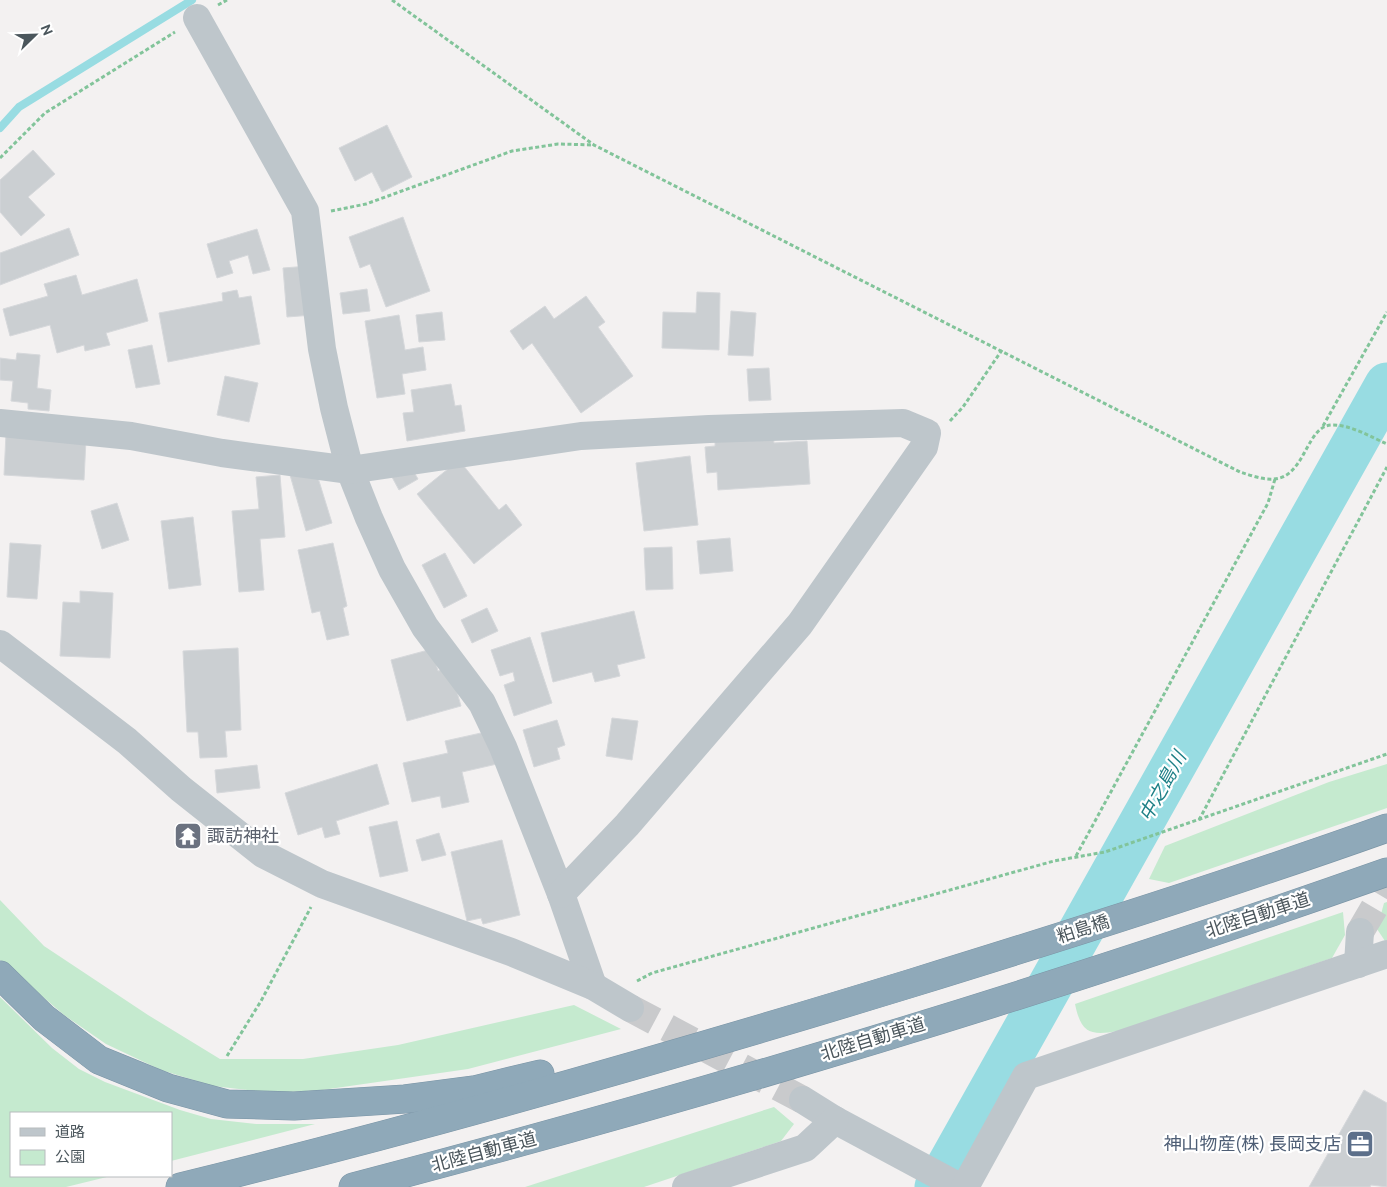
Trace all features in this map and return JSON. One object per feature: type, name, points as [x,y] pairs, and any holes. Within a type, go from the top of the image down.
[{"type":"highway","name":"粕島橋","points":[[1032,946],[1387,828]]},
{"type":"highway","name":"北陸自動車道","points":[[353,1187],[517,1144],[724,1085],[1008,997],[1387,872]]},
{"type":"highway","points":[[0,975],[44,1018],[99,1060],[168,1088],[227,1104],[294,1106],[405,1099],[474,1090],[591,1062],[922,969],[1032,946]]},
{"type":"highway","points":[[180,1187],[301,1158],[665,1057],[1032,946]]},
{"type":"highway","points":[[422,1187],[724,1085]]},
{"type":"street","points":[[197,18],[306,211],[322,349],[350,470],[396,578],[425,627],[482,703],[503,747],[561,894],[611,996]]},
{"type":"street","points":[[0,423],[131,436],[222,452],[350,470],[581,436],[709,429],[903,423],[927,432],[924,446],[800,624],[628,825],[561,894]]},
{"type":"street","points":[[0,644],[128,741],[181,789],[263,854],[322,884],[512,952],[611,996]]},
{"type":"street","points":[[1358,964],[1360,932]]},
{"type":"street","points":[[965,1187],[1026,1076],[1387,954]]},
{"type":"street","points":[[803,1100],[835,1120],[960,1187]]},
{"type":"street","points":[[686,1187],[804,1148],[835,1120]]},
{"type":"path","points":[[392,0],[594,145],[1240,472],[1274,479],[1296,468],[1317,432],[1324,426],[1387,312]]},
{"type":"path","points":[[0,158],[45,114],[197,18]]},
{"type":"path","points":[[306,211],[333,211],[366,204],[512,151],[558,144],[594,145]]},
{"type":"path","points":[[927,432],[946,425],[963,407],[1002,350]]},
{"type":"path","points":[[1324,426],[1332,424],[1355,430],[1387,444]]},
{"type":"path","points":[[1199,821],[1387,467]]},
{"type":"path","points":[[1076,857],[1268,503],[1274,479]]},
{"type":"path","points":[[611,996],[652,973],[1054,861],[1105,852],[1199,821],[1387,754]]},
{"type":"path","points":[[227,1056],[261,1001],[322,884]]},
{"type":"green space","points":[[1387,764],[1387,808],[1169,883],[1149,879],[1165,846],[1329,782]]},
{"type":"green space","points":[[0,900],[44,946],[148,1015],[220,1059],[303,1059],[398,1045],[574,1005],[621,1029],[468,1069],[322,1090],[272,1093],[213,1086],[161,1070],[106,1044],[64,1015],[0,960]]},
{"type":"green space","points":[[1387,902],[1387,940],[1385,941],[1377,929],[1384,903]]},
{"type":"green space","points":[[1343,912],[1345,935],[1332,958],[1118,1031],[1100,1033],[1088,1030],[1084,1027],[1077,1014],[1075,1004]]},
{"type":"green space","points":[[0,997],[52,1048],[79,1069],[105,1082],[180,1110],[211,1119],[256,1124],[315,1124],[172,1161],[172,1112],[10,1112],[10,1177],[107,1177],[66,1187],[0,1187]]},
{"type":"green space","points":[[774,1107],[794,1124],[781,1141],[644,1187],[525,1187]]},
{"type":"building","points":[[387,125],[412,177],[382,192],[372,172],[355,181],[339,148]]},
{"type":"building","points":[[33,150],[55,174],[28,197],[45,215],[21,236],[0,212],[0,180]]},
{"type":"building","points":[[403,217],[430,291],[386,307],[370,264],[360,268],[349,237]]},
{"type":"building","points":[[69,228],[79,255],[0,285],[0,253]]},
{"type":"building","points":[[257,229],[270,270],[253,274],[248,255],[229,261],[233,273],[217,278],[207,244]]},
{"type":"building","points":[[309,266],[313,315],[287,317],[283,268]]},
{"type":"building","points":[[76,275],[82,295],[137,279],[148,321],[106,333],[110,345],[85,351],[84,345],[57,353],[50,325],[10,336],[3,309],[48,296],[44,284]]},
{"type":"building","points":[[367,289],[370,311],[343,314],[340,293]]},
{"type":"building","points":[[237,290],[239,298],[251,296],[260,344],[168,362],[159,313],[223,301],[222,293]]},
{"type":"building","points":[[697,292],[720,293],[719,350],[662,348],[663,312],[696,313]]},
{"type":"building","points":[[586,296],[605,322],[598,327],[633,376],[581,413],[532,343],[523,350],[510,331],[545,306],[554,319]]},
{"type":"building","points":[[731,311],[756,313],[753,356],[728,355]]},
{"type":"building","points":[[442,312],[445,340],[419,342],[416,315]]},
{"type":"building","points":[[399,315],[405,350],[423,347],[426,370],[402,374],[405,394],[377,398],[365,321]]},
{"type":"building","points":[[152,345],[160,384],[136,388],[128,350]]},
{"type":"building","points":[[17,353],[40,355],[37,388],[51,390],[49,411],[28,409],[28,403],[11,401],[13,381],[0,380],[0,358],[16,360]]},
{"type":"building","points":[[769,368],[771,400],[749,401],[747,369]]},
{"type":"building","points":[[225,376],[258,383],[249,422],[217,415]]},
{"type":"building","points":[[451,384],[455,406],[461,405],[465,431],[407,441],[403,413],[414,412],[411,390]]},
{"type":"building","points":[[6,434],[86,439],[84,480],[4,475]]},
{"type":"building","points":[[773,434],[774,443],[807,441],[810,484],[718,490],[717,472],[707,473],[705,447],[715,446],[715,438]]},
{"type":"building","points":[[690,456],[698,525],[644,531],[636,463]]},
{"type":"building","points":[[459,460],[499,510],[506,504],[522,525],[474,564],[417,494]]},
{"type":"building","points":[[411,467],[418,479],[399,490],[392,477]]},
{"type":"building","points":[[315,468],[332,523],[306,531],[290,475]]},
{"type":"building","points":[[280,475],[285,537],[260,539],[264,590],[239,592],[232,511],[259,509],[256,477]]},
{"type":"building","points":[[117,503],[129,540],[102,549],[91,511]]},
{"type":"building","points":[[193,517],[201,585],[169,589],[161,521]]},
{"type":"building","points":[[730,538],[733,571],[700,574],[697,541]]},
{"type":"building","points":[[10,543],[41,545],[37,599],[7,597]]},
{"type":"building","points":[[333,543],[347,606],[343,608],[349,635],[327,640],[320,611],[312,613],[298,550]]},
{"type":"building","points":[[672,547],[673,589],[646,590],[644,548]]},
{"type":"building","points":[[445,553],[467,596],[444,608],[422,565]]},
{"type":"building","points":[[80,591],[113,593],[110,658],[60,656],[63,602],[80,603]]},
{"type":"building","points":[[487,608],[498,631],[472,643],[461,620]]},
{"type":"building","points":[[634,611],[645,658],[617,665],[620,676],[595,682],[592,672],[553,682],[541,633]]},
{"type":"building","points":[[530,637],[552,703],[514,716],[504,685],[515,681],[513,672],[500,676],[491,650]]},
{"type":"building","points":[[238,648],[241,730],[225,731],[227,757],[200,758],[198,732],[187,732],[183,651]]},
{"type":"building","points":[[432,649],[438,671],[450,668],[461,706],[407,721],[391,660]]},
{"type":"building","points":[[612,718],[638,721],[632,760],[606,756]]},
{"type":"building","points":[[557,720],[565,745],[557,748],[560,759],[534,767],[523,730]]},
{"type":"building","points":[[490,731],[497,764],[462,772],[469,802],[442,808],[440,796],[412,802],[403,763],[448,753],[445,741]]},
{"type":"building","points":[[377,764],[389,804],[336,821],[340,834],[325,838],[322,827],[298,835],[285,793]]},
{"type":"building","points":[[257,765],[260,788],[217,793],[215,770]]},
{"type":"building","points":[[397,821],[408,871],[380,877],[369,827]]},
{"type":"building","points":[[439,833],[446,855],[422,861],[416,840]]},
{"type":"building","points":[[502,840],[520,915],[483,924],[481,918],[467,921],[451,852]]},
{"type":"building","name":"神山物産(株) 長岡支店","points":[[1364,1090],[1387,1103],[1387,1187],[1371,1185],[1370,1187],[1309,1187]]},
{"type":"waterway","points":[[0,128],[19,107],[192,0]]},
{"type":"waterway","name":"中之島川","points":[[937,1187],[1387,385]]},
{"type":"tunnel","points":[[1360,932],[1387,886]]},
{"type":"tunnel","points":[[630,1008],[803,1100]]},
{"type":"place","name":"諏訪神社","points":[[188,836]]},
{"type":"place","name":"神山物産(株) 長岡支店","points":[[1360,1144]]}]
